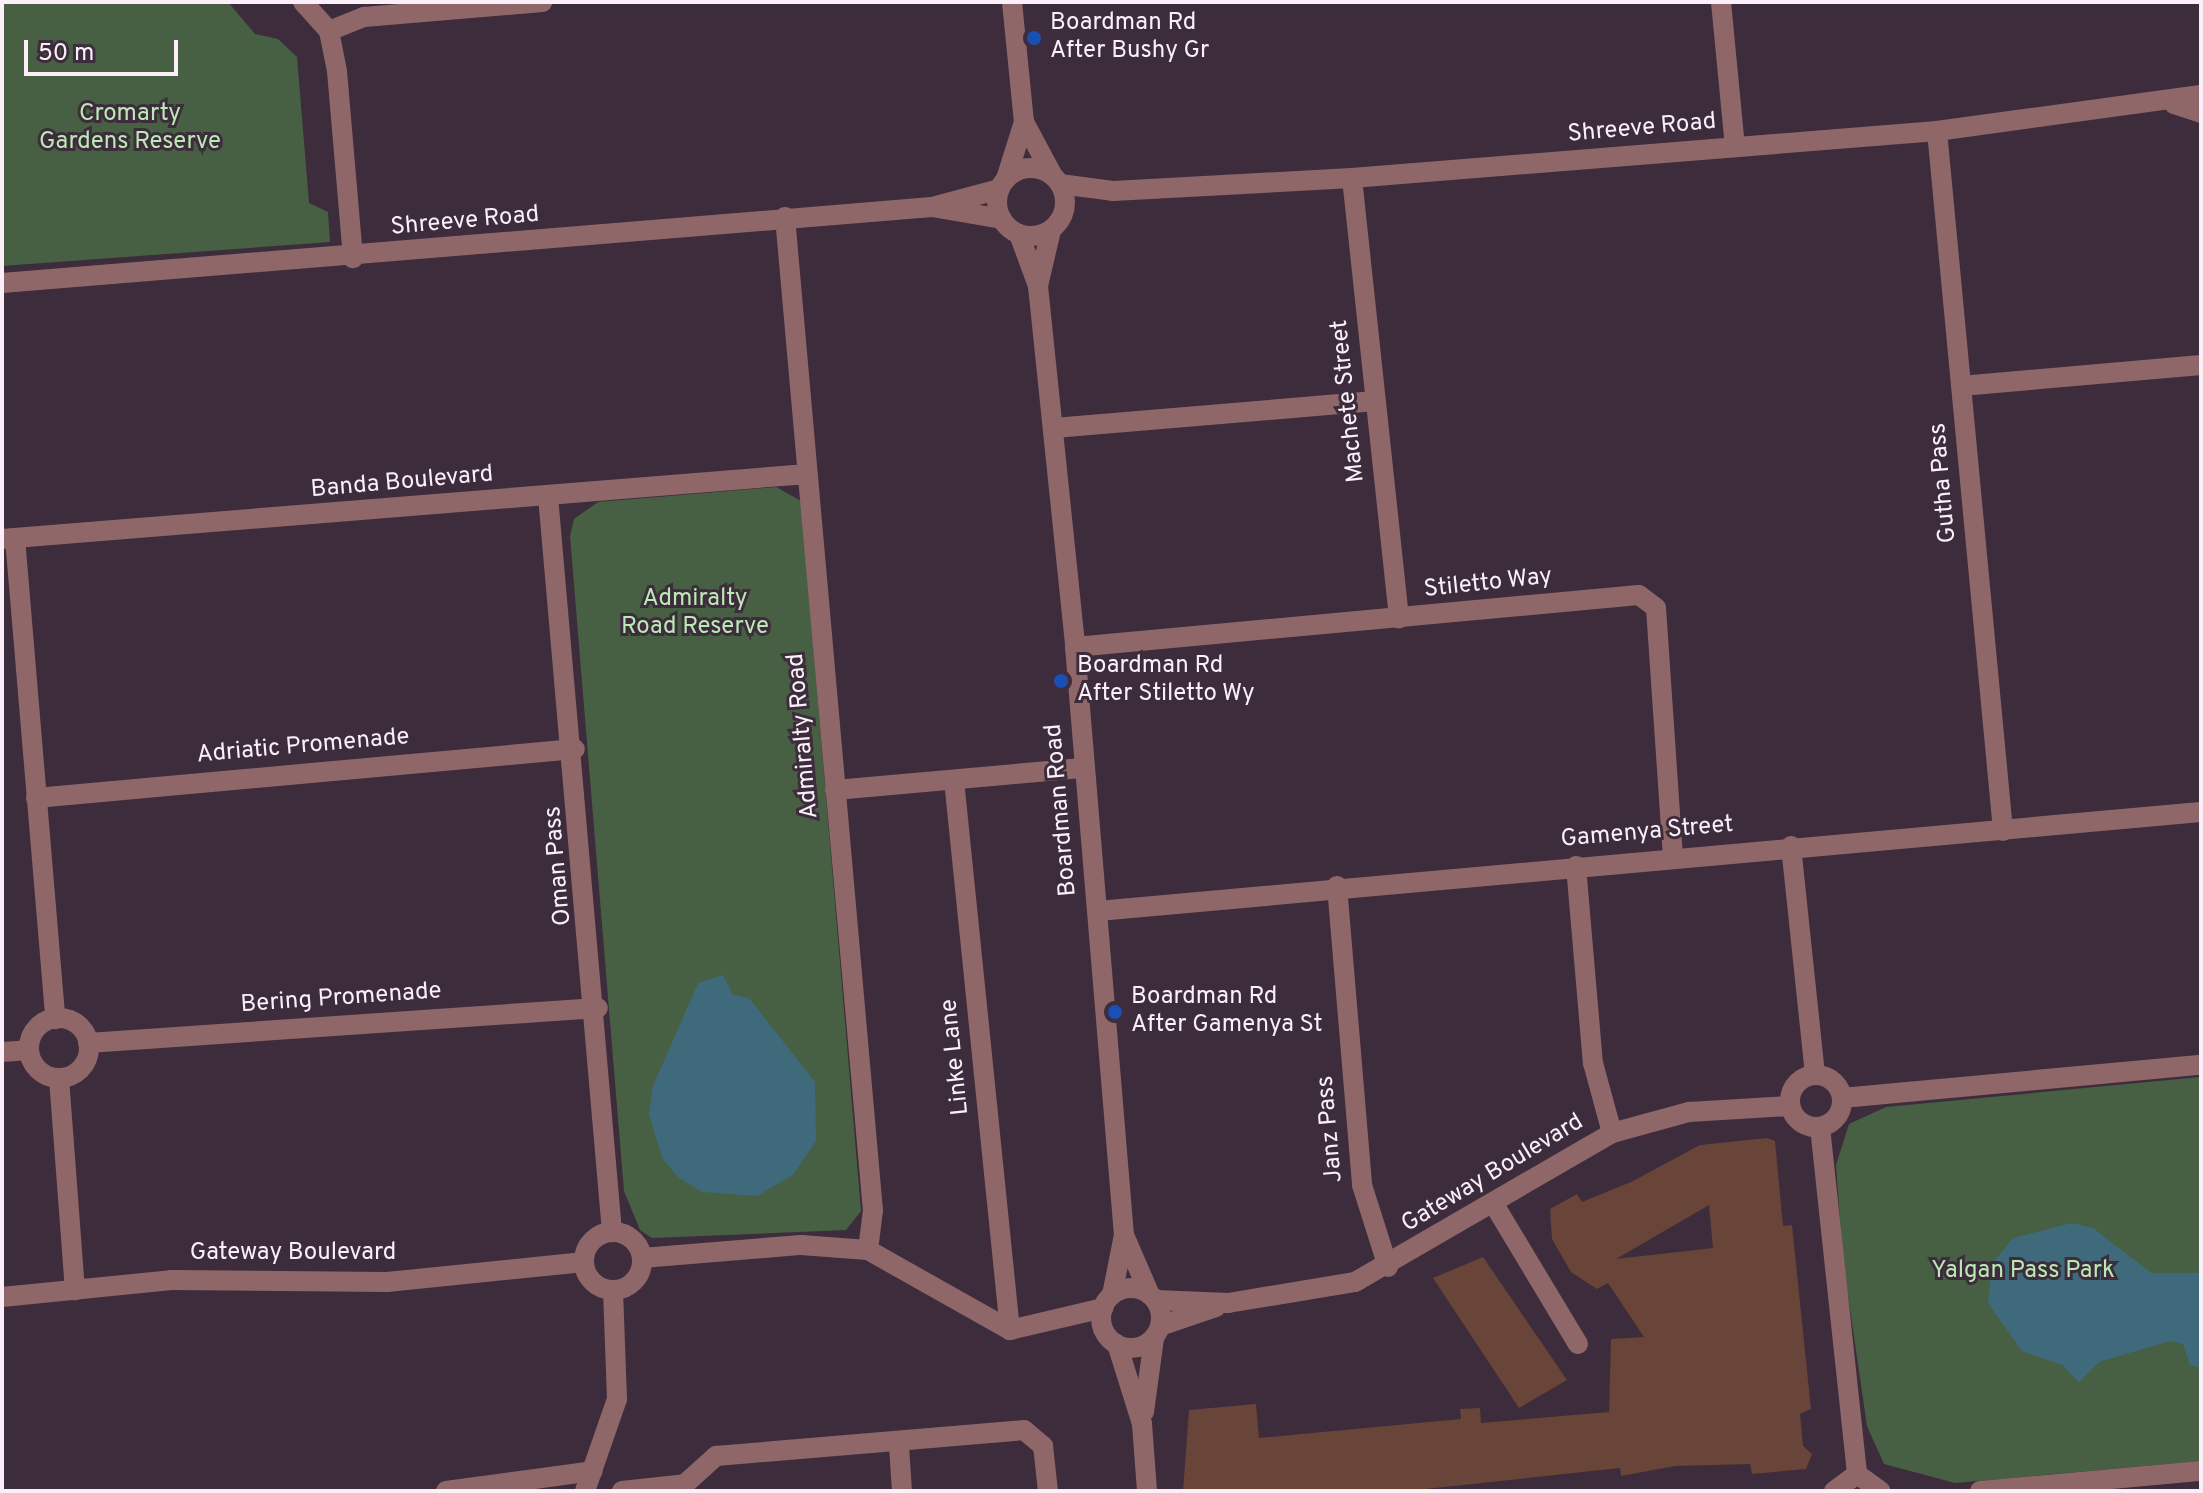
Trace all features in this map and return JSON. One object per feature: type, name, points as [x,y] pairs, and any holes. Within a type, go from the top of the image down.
[{"type":"street","points":[[303,2],[329,31],[353,258]]},
{"type":"street","points":[[329,31],[364,17],[542,2]]},
{"type":"street","points":[[1012,2],[1024,122],[1056,180],[1064,211]]},
{"type":"street","points":[[1721,2],[1735,147]]},
{"type":"street","name":"Shreeve Road","points":[[1056,180],[1113,191],[1352,178],[1937,131],[2174,104],[2201,95]]},
{"type":"street","name":"Shreeve Road","points":[[2174,104],[2201,113]]},
{"type":"street","points":[[1002,219],[1003,184],[1024,122]]},
{"type":"street","name":"Gutha Pass","points":[[1937,131],[2003,831]]},
{"type":"street","points":[[1003,184],[1034,168],[1056,180]]},
{"type":"street","name":"Machete Street","points":[[1352,178],[1399,619]]},
{"type":"street","name":"Shreeve Road","points":[[932,207],[1003,184]]},
{"type":"street","name":"Shreeve Road","points":[[1064,211],[1113,191]]},
{"type":"street","name":"Shreeve Road","points":[[2,283],[353,258],[785,217],[932,207],[1002,219]]},
{"type":"street","name":"Boardman Road","points":[[1038,286],[1051,230],[1064,211]]},
{"type":"street","name":"Admiralty Road","points":[[785,217],[873,1210],[868,1250]]},
{"type":"street","name":"Boardman Road","points":[[1002,219],[1019,234],[1038,286],[1075,647],[1124,1235],[1108,1301],[1112,1339],[1142,1424]]},
{"type":"street","points":[[1019,234],[1051,230]]},
{"type":"street","points":[[1961,386],[2201,365]]},
{"type":"street","points":[[1054,428],[1375,401]]},
{"type":"street","name":"Banda Boulevard","points":[[8,538],[807,474]]},
{"type":"street","name":"Oman Pass","points":[[548,496],[598,1008],[612,1232]]},
{"type":"street","points":[[8,538],[36,798],[55,1019]]},
{"type":"street","name":"Stiletto Way","points":[[1075,647],[1639,595],[1656,608],[1673,855]]},
{"type":"street","name":"Adriatic Promenade","points":[[36,798],[575,749]]},
{"type":"street","points":[[835,790],[1083,768]]},
{"type":"street","name":"Linke Lane","points":[[954,780],[1010,1330]]},
{"type":"street","name":"Gamenya Street","points":[[1098,911],[1673,855],[2003,831],[2201,812]]},
{"type":"street","points":[[1791,846],[1815,1074]]},
{"type":"street","points":[[1576,866],[1593,1063],[1612,1133]]},
{"type":"street","name":"Janz Pass","points":[[1337,886],[1362,1185],[1388,1267]]},
{"type":"street","name":"Bering Promenade","points":[[88,1043],[598,1008]]},
{"type":"street","points":[[55,1019],[76,1024],[88,1043],[81,1067],[59,1078],[38,1070],[29,1050],[39,1026],[55,1019]]},
{"type":"street","points":[[2,1052],[29,1050]]},
{"type":"street","points":[[1842,1098],[2201,1065]]},
{"type":"street","points":[[1815,1074],[1830,1078],[1842,1098],[1839,1113],[1820,1127],[1797,1120],[1790,1106],[1792,1088],[1815,1074]]},
{"type":"street","points":[[59,1078],[75,1290]]},
{"type":"street","name":"Gateway Boulevard","points":[[1153,1297],[1228,1303],[1322,1291],[1388,1267],[1495,1206],[1612,1133],[1689,1112],[1790,1106]]},
{"type":"street","points":[[1820,1127],[1857,1474],[1880,1491]]},
{"type":"street","points":[[1495,1206],[1578,1344]]},
{"type":"street","points":[[612,1232],[629,1237],[642,1258],[639,1274],[613,1291],[596,1286],[584,1262],[598,1236],[612,1232]]},
{"type":"street","name":"Boardman Road","points":[[1124,1235],[1153,1297],[1157,1332],[1142,1424],[1147,1491]]},
{"type":"street","points":[[642,1258],[801,1245],[868,1250],[1010,1330],[1050,1326],[1140,1346],[1157,1332]]},
{"type":"street","name":"Gateway Boulevard","points":[[2,1297],[171,1280],[387,1282],[584,1262]]},
{"type":"street","points":[[1050,1326],[1131,1288],[1153,1297]]},
{"type":"street","points":[[585,1491],[617,1399],[613,1291]]},
{"type":"street","name":"Gateway Boulevard","points":[[1157,1332],[1228,1303]]},
{"type":"street","points":[[622,1491],[685,1484],[716,1456],[899,1446],[1024,1430],[1043,1446],[1048,1491]]},
{"type":"street","points":[[899,1446],[902,1491]]},
{"type":"street","points":[[446,1491],[593,1471]]},
{"type":"street","points":[[1980,1491],[2201,1471]]},
{"type":"street","points":[[1834,1491],[1857,1474]]},
{"type":"green space","name":"Cromarty Gardens Reserve","points":[[2,2],[228,2],[255,34],[278,39],[297,57],[309,203],[328,212],[330,242],[2,266]]},
{"type":"green space","name":"Admiralty Road Reserve","points":[[776,487],[801,501],[861,1211],[846,1230],[652,1238],[640,1230],[624,1191],[570,536],[574,519],[598,502]]},
{"type":"green space","name":"Yalgan Pass Park","points":[[2201,1077],[2201,1461],[1955,1483],[1884,1464],[1867,1426],[1843,1261],[1836,1165],[1849,1124],[1886,1107]]},
{"type":"water","points":[[723,975],[733,995],[749,998],[815,1082],[816,1141],[793,1175],[757,1196],[702,1192],[678,1177],[662,1158],[649,1114],[653,1086],[698,983]]},
{"type":"water","points":[[2072,1223],[2093,1228],[2151,1273],[2201,1273],[2201,1368],[2190,1365],[2183,1344],[2170,1341],[2099,1362],[2079,1382],[2062,1365],[2022,1351],[1988,1303],[1992,1264],[2013,1238]]},
{"type":"building","points":[[1767,1138],[1775,1141],[1783,1226],[1792,1225],[1811,1409],[1800,1414],[1803,1446],[1812,1454],[1806,1469],[1752,1474],[1750,1464],[1675,1466],[1621,1476],[1620,1468],[1407,1491],[1183,1491],[1189,1410],[1256,1404],[1259,1438],[1461,1419],[1460,1409],[1480,1408],[1481,1423],[1609,1412],[1611,1339],[1644,1337],[1608,1283],[1597,1289],[1571,1272],[1552,1239],[1550,1209],[1577,1194],[1582,1202],[1631,1182],[1700,1145]],"holes":[[[1709,1205],[1713,1248],[1616,1259]]]},
{"type":"building","points":[[1483,1257],[1567,1380],[1519,1408],[1433,1278]]},
{"type":"place","name":"Boardman Rd After Bushy Gr","points":[[1034,38]]},
{"type":"place","name":"Boardman Rd After Stiletto Wy","points":[[1061,681]]},
{"type":"place","name":"Boardman Rd After Gamenya St","points":[[1115,1012]]}]
